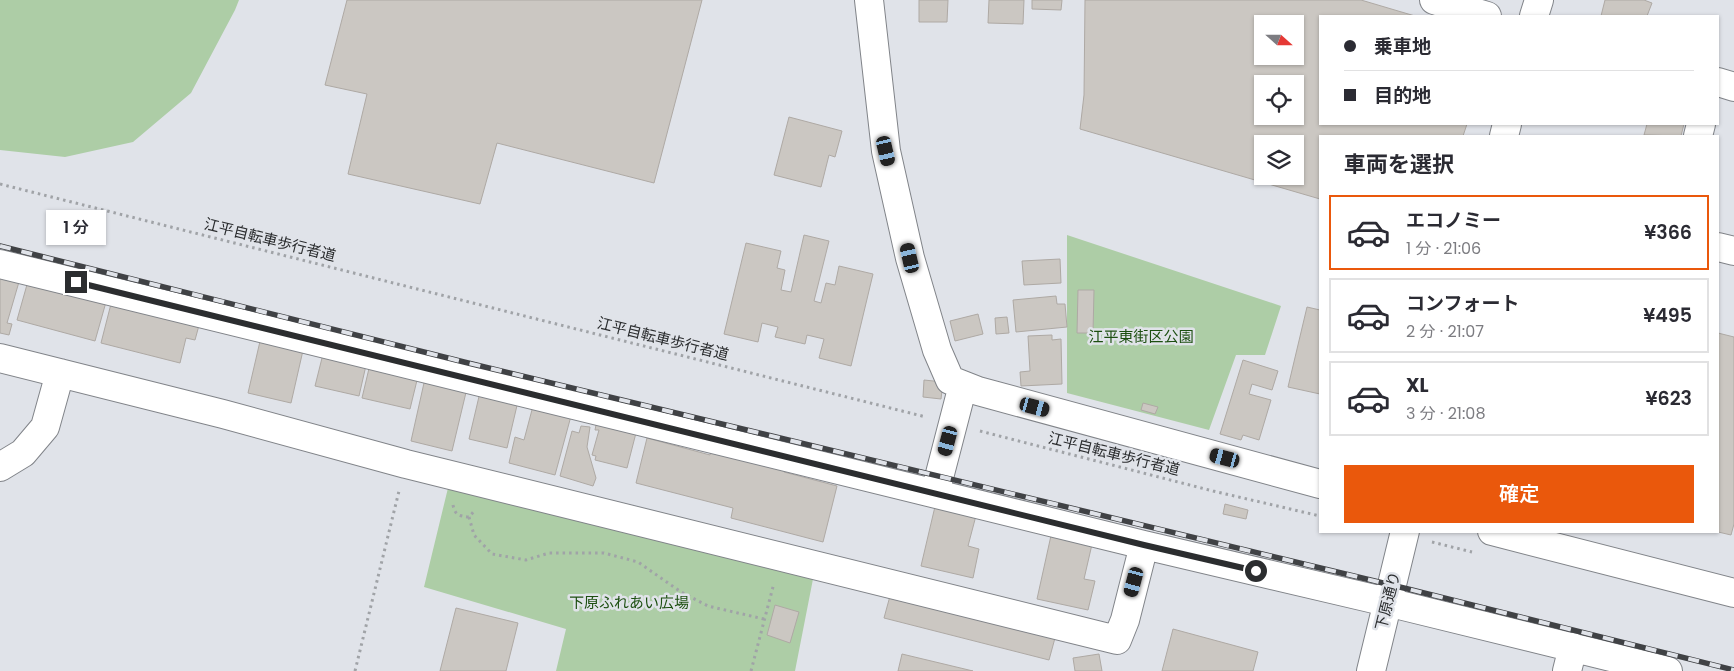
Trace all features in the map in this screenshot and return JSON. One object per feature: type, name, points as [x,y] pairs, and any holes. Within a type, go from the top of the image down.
[{"type":"street","points":[[869,0],[886,151],[910,258],[937,350],[950,380],[978,391],[1319,484]]},
{"type":"street","points":[[1434,0],[1484,15]]},
{"type":"street","points":[[1534,15],[1539,0]]},
{"type":"street","points":[[1719,82],[1734,87]]},
{"type":"street","points":[[1719,246],[1734,251]]},
{"type":"street","points":[[0,264],[1144,545],[1388,602],[1570,659],[1667,671]]},
{"type":"street","points":[[0,358],[223,414],[406,464],[1117,640],[1125,620],[1144,545]]},
{"type":"street","points":[[0,467],[23,453],[45,427],[60,373]]},
{"type":"street","points":[[935,493],[963,385]]},
{"type":"street","name":"下原通り","points":[[1371,671],[1405,533]]},
{"type":"street","points":[[1500,533],[1734,593]]},
{"type":"path","name":"江平自転車歩行者道","points":[[0,184],[1319,516]]},
{"type":"path","points":[[355,671],[406,464]]},
{"type":"path","points":[[469,517],[474,535],[492,554],[526,560],[549,552],[604,552],[638,562],[681,592],[708,606],[768,620]]},
{"type":"path","points":[[751,671],[775,580]]},
{"type":"green space","points":[[0,0],[239,0],[191,93],[133,142],[65,157],[0,150]]},
{"type":"green space","name":"江平東街区公園","points":[[1067,235],[1281,306],[1265,355],[1236,355],[1209,430],[1067,393]]},
{"type":"green space","name":"下原ふれあい広場","points":[[448,488],[813,579],[795,671],[556,671],[566,629],[424,587]]},
{"type":"building","points":[[347,0],[702,0],[654,183],[497,143],[480,204],[348,174],[367,94],[325,85]]},
{"type":"building","points":[[919,0],[948,0],[947,22],[919,22]]},
{"type":"building","points":[[989,0],[1024,0],[1023,24],[988,23]]},
{"type":"building","points":[[1032,0],[1062,0],[1061,10],[1032,9]]},
{"type":"building","points":[[1085,0],[1361,0],[1412,15],[1319,15],[1319,125],[1467,125],[1463,135],[1319,135],[1319,199],[1272,185],[1304,185],[1304,135],[1254,135],[1254,180],[1080,129],[1084,95]]},
{"type":"building","points":[[1605,0],[1644,0],[1652,3],[1647,15],[1601,15]]},
{"type":"building","points":[[789,117],[842,131],[835,157],[829,155],[821,187],[774,175]]},
{"type":"building","points":[[1647,125],[1684,125],[1681,135],[1644,135]]},
{"type":"building","points":[[804,235],[829,241],[814,301],[821,303],[826,283],[835,285],[839,266],[873,274],[851,366],[819,358],[824,339],[807,335],[805,344],[775,337],[778,327],[762,323],[758,342],[724,334],[746,243],[781,251],[777,268],[785,270],[781,290],[791,292]]},
{"type":"building","points":[[1060,259],[1061,283],[1024,285],[1022,261]]},
{"type":"building","points":[[0,269],[21,275],[7,323],[12,324],[9,335],[0,333]]},
{"type":"building","points":[[28,281],[106,302],[95,341],[17,320]]},
{"type":"building","points":[[1078,290],[1094,290],[1093,333],[1077,333]]},
{"type":"building","points":[[113,296],[201,318],[195,340],[186,338],[180,363],[101,343]]},
{"type":"building","points":[[1056,296],[1057,304],[1065,304],[1067,327],[1016,332],[1013,300]]},
{"type":"building","points":[[1307,307],[1319,310],[1319,394],[1288,387]]},
{"type":"building","points":[[978,314],[983,334],[955,341],[950,321]]},
{"type":"building","points":[[1007,317],[1009,333],[996,334],[995,318]]},
{"type":"building","points":[[1719,333],[1734,337],[1734,524],[1731,535],[1719,532]]},
{"type":"building","points":[[1052,335],[1052,340],[1061,339],[1062,384],[1021,386],[1020,372],[1030,371],[1028,336]]},
{"type":"building","points":[[261,337],[304,346],[291,403],[248,393]]},
{"type":"building","points":[[324,350],[367,361],[359,396],[315,386]]},
{"type":"building","points":[[371,360],[419,372],[410,409],[362,398]]},
{"type":"building","points":[[1243,360],[1278,371],[1272,390],[1252,384],[1249,394],[1271,400],[1259,440],[1243,435],[1241,440],[1220,434]]},
{"type":"building","points":[[426,374],[468,384],[452,451],[411,441]]},
{"type":"building","points":[[924,380],[943,382],[941,399],[923,397]]},
{"type":"building","points":[[481,388],[519,397],[507,448],[469,439]]},
{"type":"building","points":[[1143,403],[1158,407],[1155,414],[1141,410]]},
{"type":"building","points":[[533,406],[571,416],[555,475],[509,463],[515,437],[524,440]]},
{"type":"building","points":[[598,415],[637,429],[627,468],[595,460],[596,456],[592,455],[599,430],[595,430]]},
{"type":"building","points":[[581,426],[590,427],[587,447],[596,478],[593,486],[560,476],[572,431],[579,433]]},
{"type":"building","points":[[647,438],[710,455],[713,444],[786,463],[784,472],[837,486],[823,542],[731,518],[733,508],[636,483]]},
{"type":"building","points":[[937,498],[978,508],[968,546],[979,549],[973,578],[921,566]]},
{"type":"building","points":[[1225,504],[1248,510],[1246,519],[1223,514]]},
{"type":"building","points":[[1052,531],[1093,540],[1084,579],[1095,581],[1088,610],[1037,599]]},
{"type":"building","points":[[890,596],[1055,638],[1049,660],[884,618]]},
{"type":"building","points":[[775,605],[799,612],[790,643],[767,635]]},
{"type":"building","points":[[456,608],[518,623],[506,671],[440,671]]},
{"type":"building","points":[[1173,629],[1258,652],[1253,671],[1162,671]]},
{"type":"building","points":[[902,654],[973,671],[898,671]]},
{"type":"building","points":[[1099,654],[1102,671],[1075,671],[1073,658]]},
{"type":"railway","points":[[0,246],[464,362],[1408,589],[1734,670]]},
{"type":"route","points":[[76,282],[1256,571]]}]
